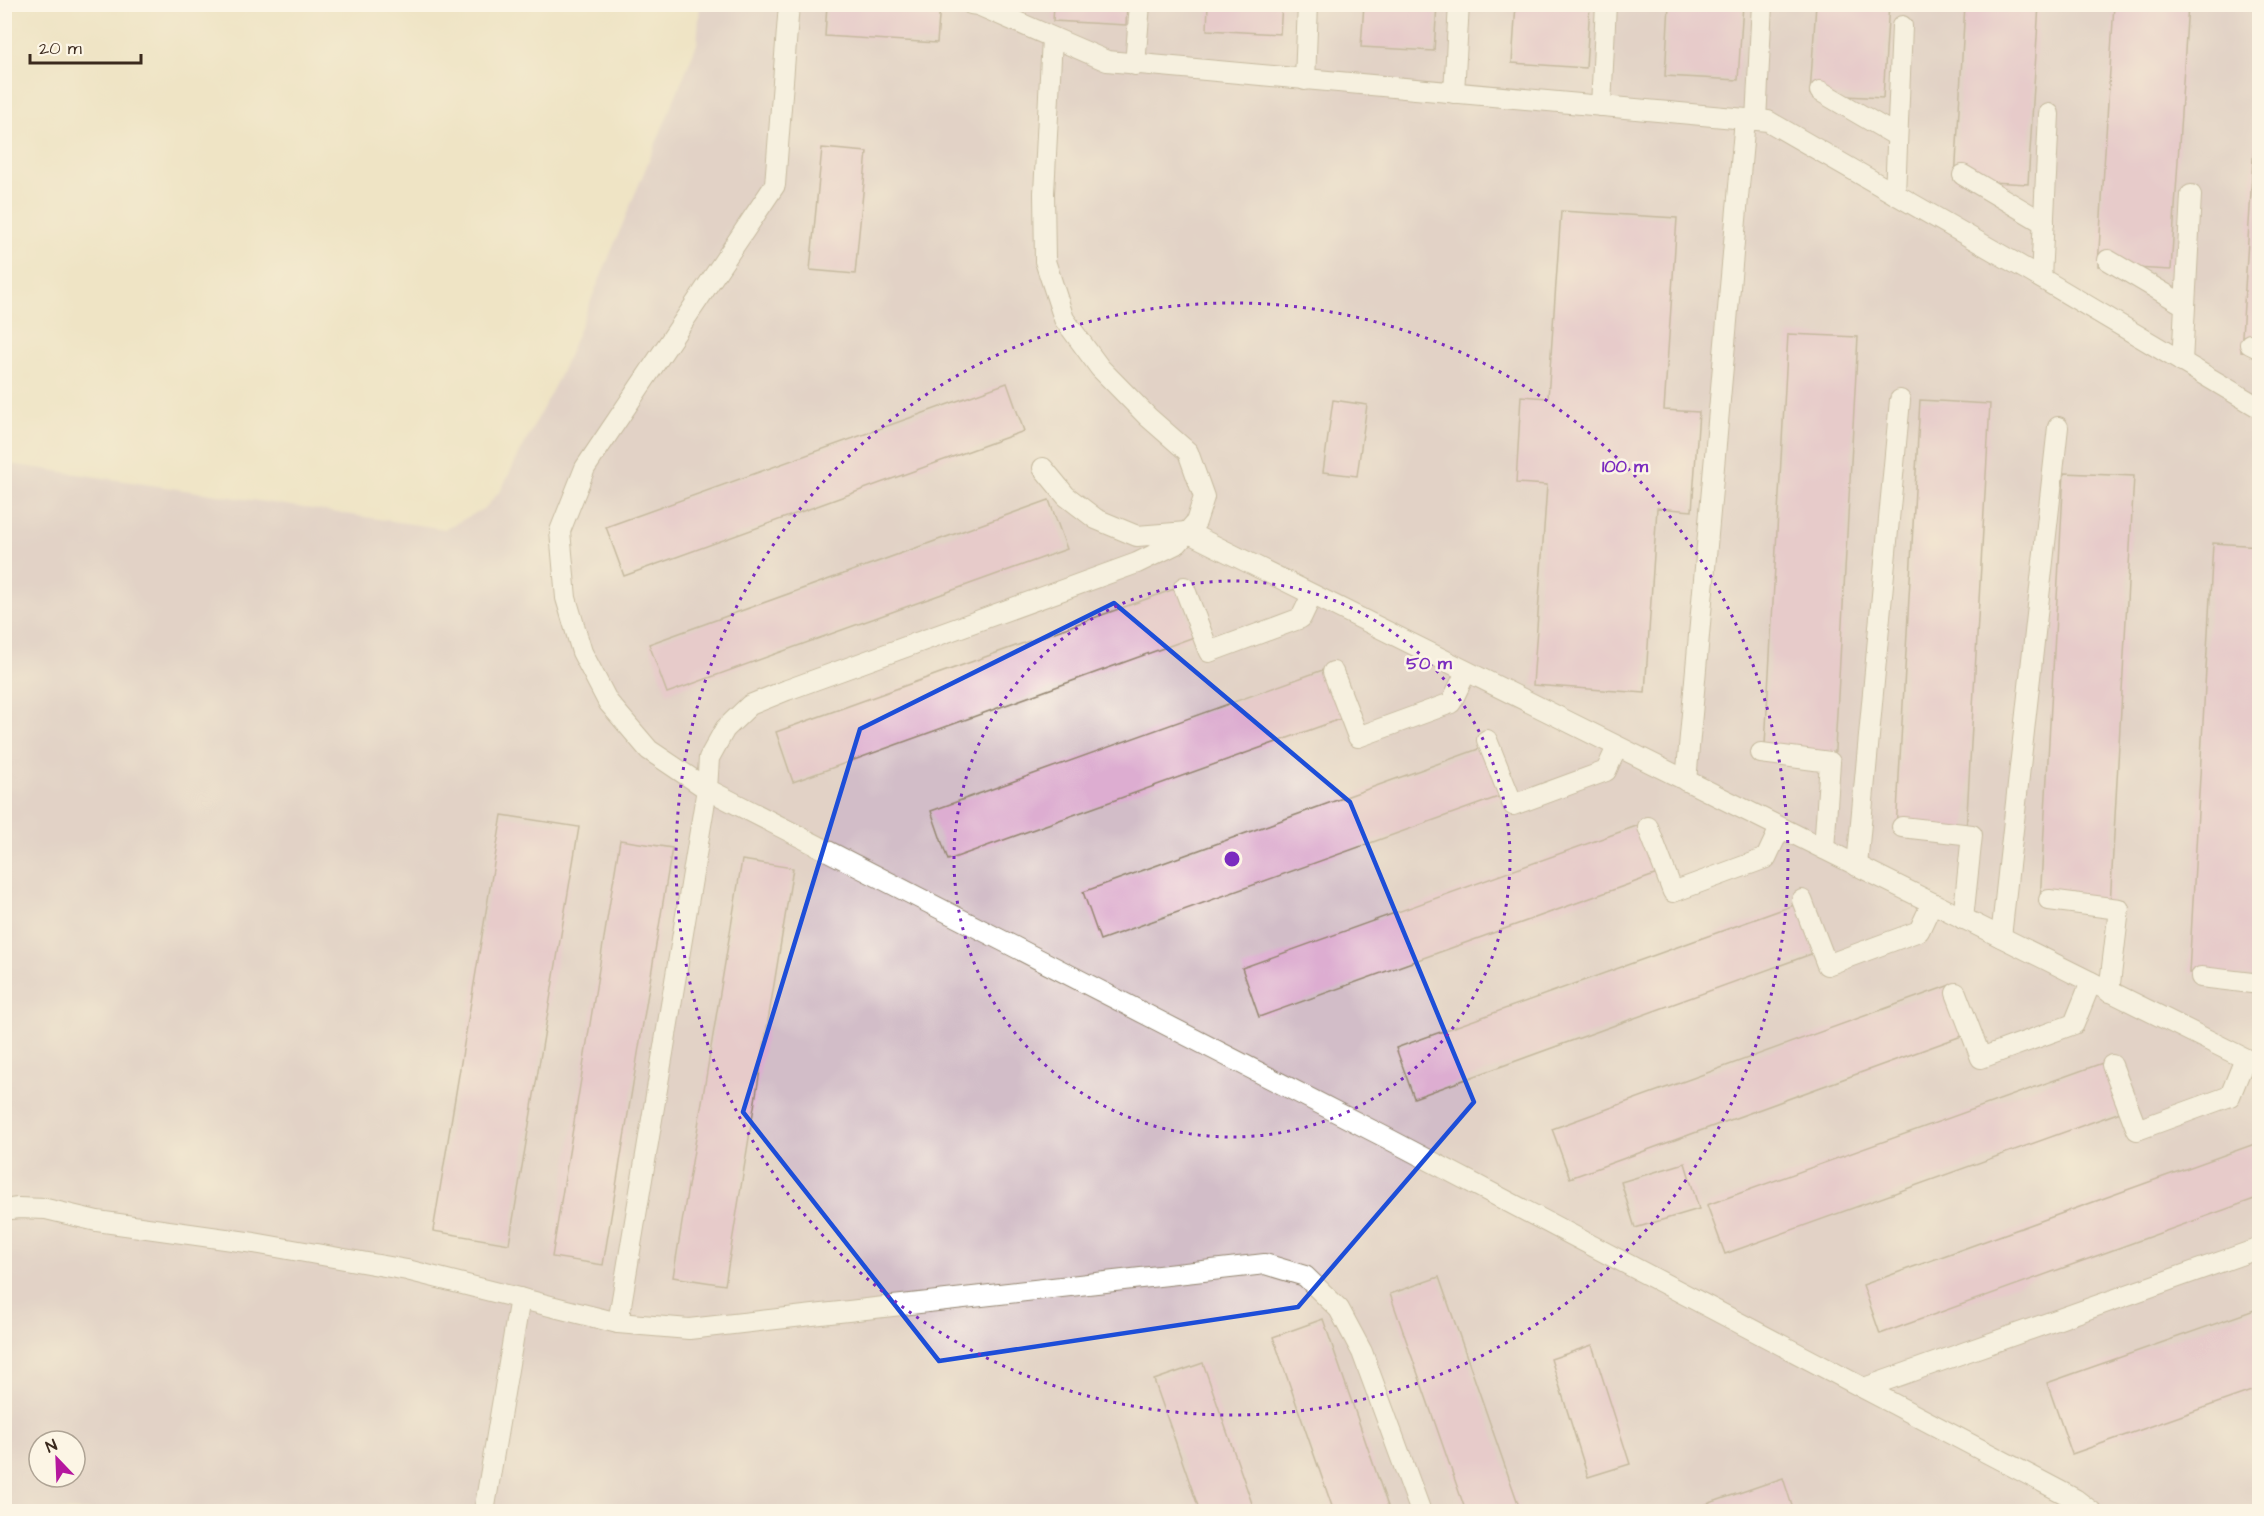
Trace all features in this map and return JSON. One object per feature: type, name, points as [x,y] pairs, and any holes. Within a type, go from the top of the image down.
[{"type":"lane","points":[[789,4],[775,185],[585,468],[560,531],[566,598],[582,652],[608,702],[649,750],[707,789],[1381,1135],[2075,1499],[2092,1512]]},
{"type":"lane","points":[[971,4],[1107,61],[1768,121],[2041,278],[2259,408]]},
{"type":"lane","points":[[1135,65],[1140,4]]},
{"type":"lane","points":[[1305,80],[1308,4]]},
{"type":"lane","points":[[1454,93],[1459,4]]},
{"type":"lane","points":[[1601,106],[1606,4]]},
{"type":"lane","points":[[1686,780],[1762,4]]},
{"type":"lane","points":[[1895,194],[1902,26]]},
{"type":"lane","points":[[618,1323],[707,789],[709,758],[725,729],[750,705],[1137,563],[1178,543],[1196,522],[1204,497],[1188,452],[1148,417],[1100,368],[1064,319],[1045,261],[1044,192],[1052,38]]},
{"type":"lane","points":[[1820,91],[1897,136]]},
{"type":"lane","points":[[2041,278],[2049,114]]},
{"type":"lane","points":[[1963,175],[2044,223]]},
{"type":"lane","points":[[2182,362],[2191,195]]},
{"type":"lane","points":[[2108,260],[2184,305]]},
{"type":"lane","points":[[1857,866],[1900,400]]},
{"type":"lane","points":[[2001,937],[2058,427]]},
{"type":"lane","points":[[1043,468],[1066,496],[1096,519],[1137,536],[1186,532],[2252,1063],[2230,1096],[2137,1130],[2112,1065]]},
{"type":"lane","points":[[1184,587],[1209,652],[1302,618],[1312,595]]},
{"type":"lane","points":[[1333,672],[1358,737],[1451,703],[1466,672]]},
{"type":"lane","points":[[1487,740],[1513,805],[1606,771],[1617,747]]},
{"type":"lane","points":[[1761,753],[1830,762],[1824,849]]},
{"type":"lane","points":[[1648,827],[1673,892],[1766,858],[1780,828]]},
{"type":"lane","points":[[1902,827],[1972,835],[1963,919]]},
{"type":"lane","points":[[1802,900],[1827,965],[1919,931],[1932,903]]},
{"type":"lane","points":[[2049,900],[2119,909],[2109,992]]},
{"type":"lane","points":[[2201,977],[2259,984]]},
{"type":"lane","points":[[1956,993],[1981,1058],[2074,1024],[2091,982]]},
{"type":"lane","points":[[4,1210],[46,1209],[97,1221],[266,1245],[407,1270],[618,1323],[689,1329],[1264,1264],[1305,1276],[1339,1309],[1362,1352],[1421,1512]]},
{"type":"lane","points":[[1864,1388],[2259,1248]]},
{"type":"lane","points":[[484,1512],[520,1298]]},
{"type":"highlighted area","points":[[1114,603],[1350,802],[1474,1102],[1298,1307],[939,1361],[743,1112],[860,729]]},
{"type":"shaded area","points":[[700,5],[2259,5],[2259,1511],[5,1511],[4,463],[445,529],[485,508],[501,490],[561,373],[697,44]]},
{"type":"building","points":[[827,4],[940,4],[937,43],[825,36]]},
{"type":"building","points":[[1054,4],[1127,4],[1126,25],[1053,21]]},
{"type":"building","points":[[1208,4],[1282,4],[1280,34],[1207,30]]},
{"type":"building","points":[[1364,4],[1437,4],[1434,51],[1361,47]]},
{"type":"building","points":[[1516,4],[1590,4],[1586,68],[1512,63]]},
{"type":"building","points":[[1669,4],[1743,4],[1738,80],[1665,76]]},
{"type":"building","points":[[1816,4],[1889,4],[1883,98],[1810,94]]},
{"type":"building","points":[[1965,4],[2039,4],[2028,184],[1955,180]]},
{"type":"building","points":[[2114,4],[2188,4],[2171,270],[2098,266]]},
{"type":"building","points":[[2258,80],[2260,80],[2260,353],[2241,352]]},
{"type":"building","points":[[822,148],[867,152],[855,274],[810,270]]},
{"type":"building","points":[[1561,211],[1677,218],[1664,410],[1699,412],[1692,511],[1657,508],[1645,693],[1533,685],[1547,485],[1516,483],[1521,396],[1548,398]]},
{"type":"building","points":[[1788,334],[1858,337],[1834,767],[1764,763]]},
{"type":"building","points":[[1007,383],[1024,431],[624,576],[606,527]]},
{"type":"building","points":[[1333,400],[1367,405],[1357,476],[1323,472]]},
{"type":"building","points":[[1920,400],[1990,404],[1966,833],[1896,830]]},
{"type":"building","points":[[2064,473],[2134,476],[2110,906],[2040,902]]},
{"type":"building","points":[[1049,500],[1067,549],[667,693],[649,644]]},
{"type":"building","points":[[2213,543],[2260,546],[2258,977],[2189,973]]},
{"type":"building","points":[[1177,588],[1194,637],[793,782],[776,732]]},
{"type":"building","points":[[1331,667],[1349,716],[948,860],[931,811]]},
{"type":"building","points":[[1484,747],[1501,796],[1100,940],[1083,892]]},
{"type":"building","points":[[502,815],[579,827],[509,1244],[433,1231]]},
{"type":"building","points":[[1642,824],[1660,873],[1259,1017],[1242,968]]},
{"type":"building","points":[[620,840],[672,848],[603,1265],[552,1257]]},
{"type":"building","points":[[742,860],[793,868],[725,1285],[673,1277]]},
{"type":"building","points":[[1797,904],[1814,953],[1414,1098],[1396,1048]]},
{"type":"building","points":[[1953,984],[1970,1033],[1570,1178],[1552,1129]]},
{"type":"building","points":[[2108,1061],[2126,1110],[1725,1254],[1707,1205]]},
{"type":"building","points":[[2260,1142],[2260,1197],[1880,1334],[1863,1285]]},
{"type":"building","points":[[1685,1163],[1699,1209],[1635,1228],[1621,1182]]},
{"type":"building","points":[[1439,1277],[1521,1512],[1466,1512],[1390,1294]]},
{"type":"building","points":[[2260,1308],[2260,1388],[2072,1454],[2047,1383]]},
{"type":"building","points":[[1323,1319],[1390,1512],[1334,1512],[1273,1337]]},
{"type":"building","points":[[1592,1345],[1630,1464],[1588,1477],[1551,1359]]},
{"type":"building","points":[[1203,1363],[1255,1512],[1200,1512],[1154,1380]]},
{"type":"building","points":[[1783,1478],[1794,1512],[1686,1512],[1686,1511]]}]
